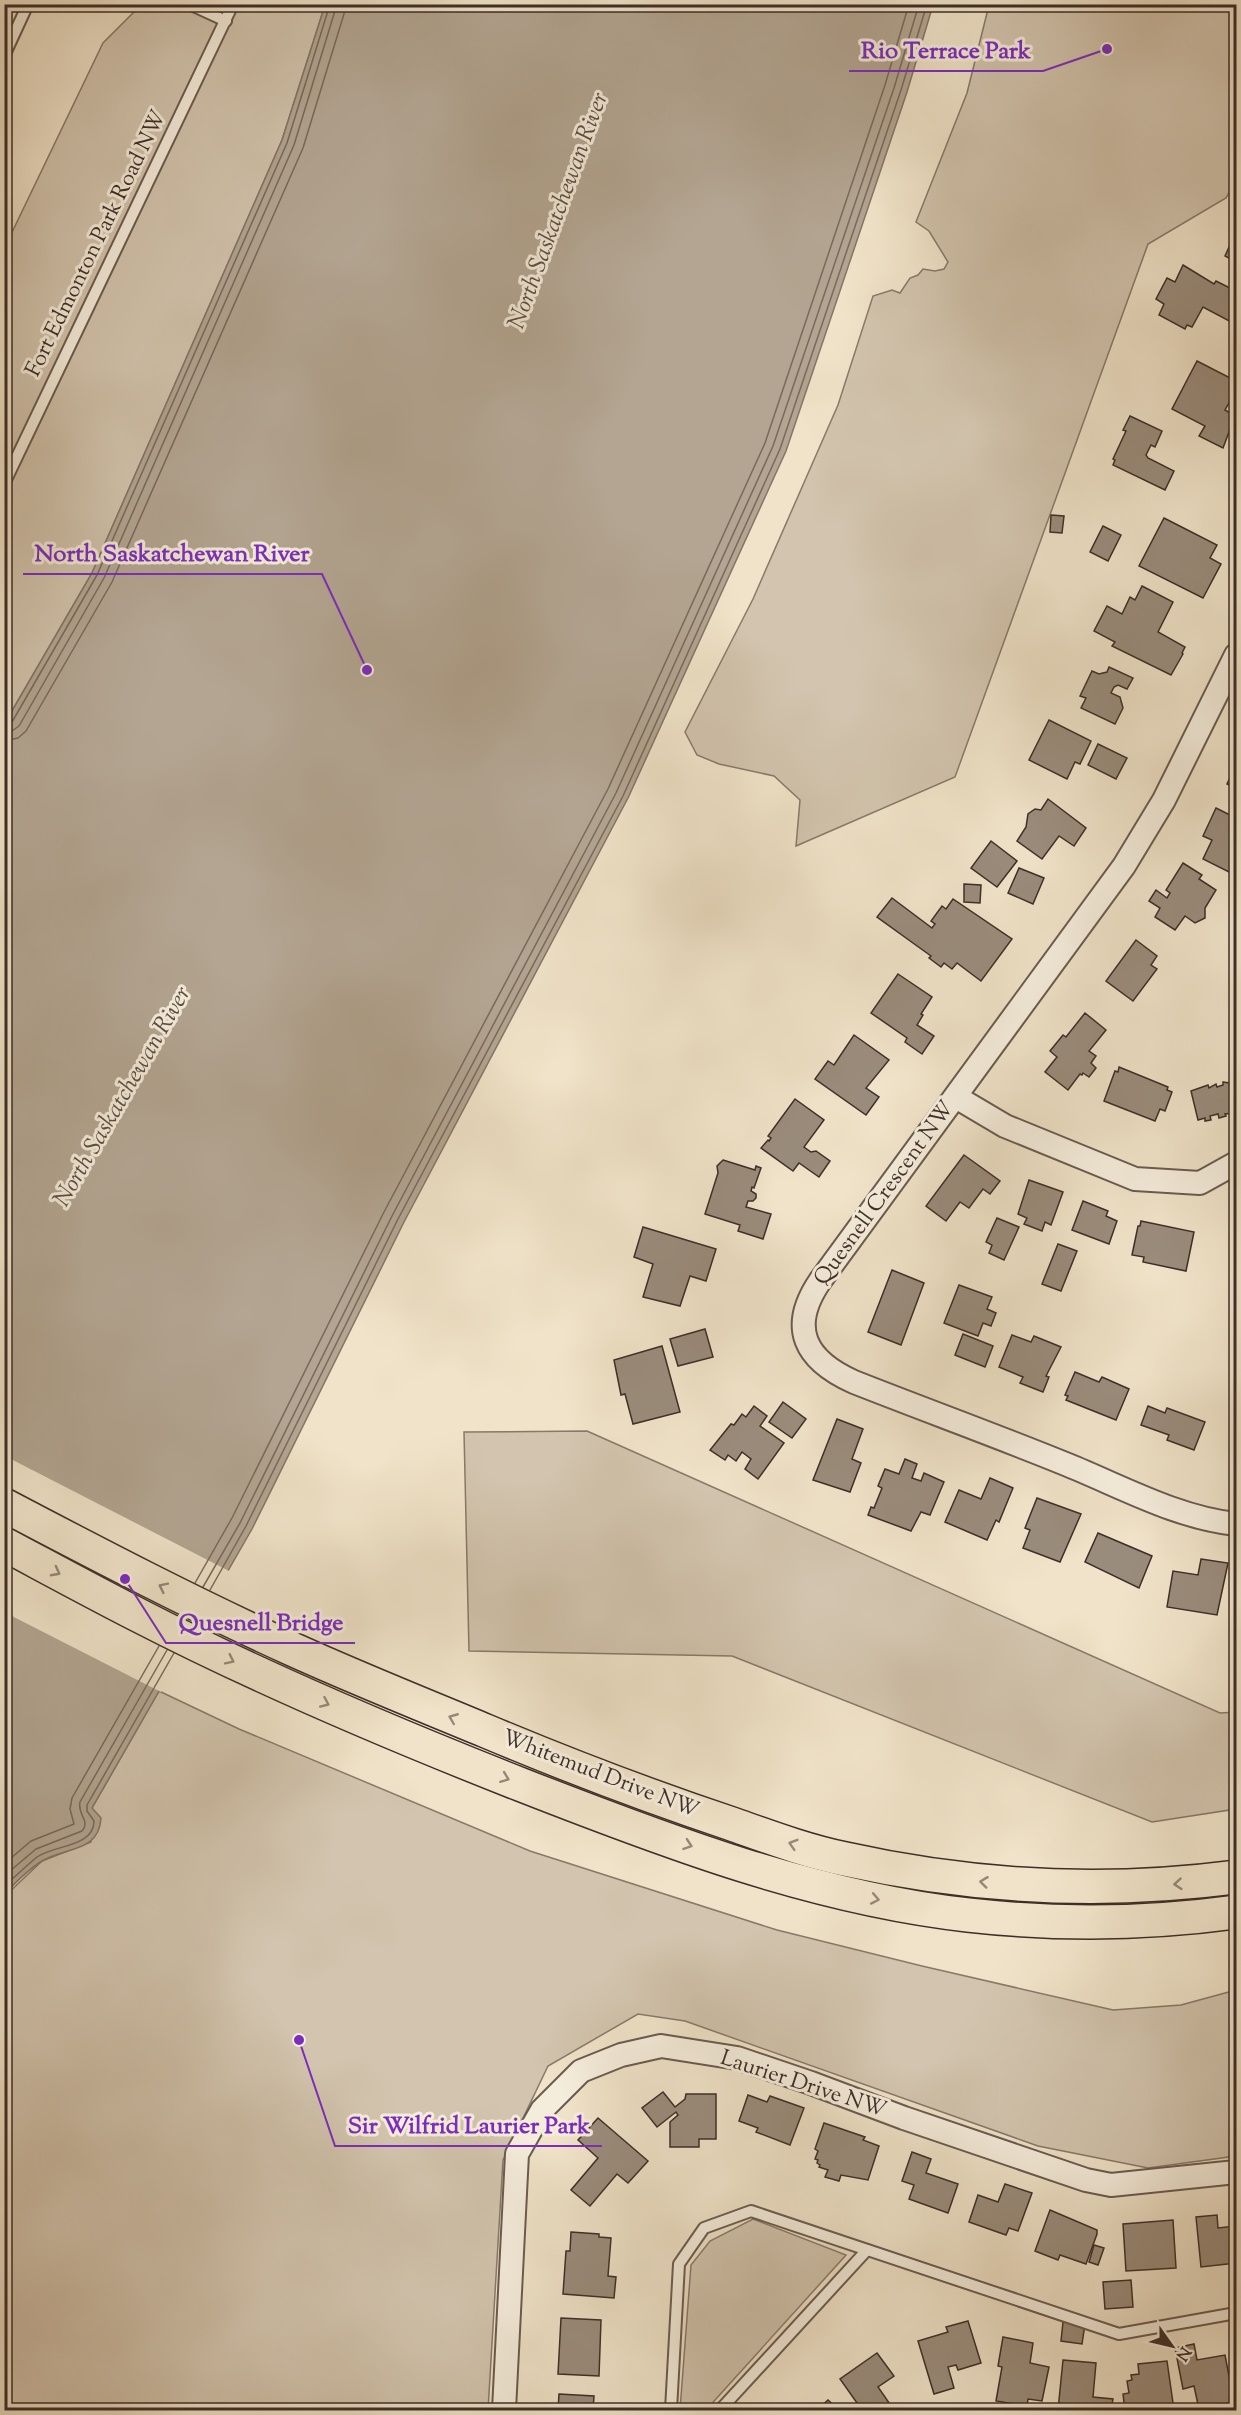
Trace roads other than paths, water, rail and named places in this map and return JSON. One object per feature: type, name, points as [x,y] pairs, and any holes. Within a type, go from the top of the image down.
[{"type":"highway","name":"Whitemud Drive NW","points":[[4,1505],[122,1567],[291,1648],[396,1694],[639,1793],[794,1845],[842,1858],[953,1879],[1045,1887],[1144,1887],[1236,1877]]},
{"type":"highway","name":"Whitemud Drive NW","points":[[4,1544],[138,1616],[272,1680],[472,1766],[581,1808],[795,1880],[862,1896],[966,1915],[1024,1920],[1127,1922],[1236,1912]]},
{"type":"street","name":"Quesnell Crescent NW","points":[[1236,655],[1164,800],[1124,866],[813,1291],[805,1321],[806,1340],[810,1351],[826,1366],[854,1382],[1166,1505],[1206,1519],[1236,1524]]},
{"type":"street","points":[[956,1097],[1005,1126],[1135,1179],[1200,1183],[1236,1163]]},
{"type":"street","name":"Laurier Drive NW","points":[[504,2410],[517,2154],[542,2110],[580,2071],[621,2055],[661,2046],[737,2058],[947,2133],[1086,2180],[1111,2185],[1236,2172]]},
{"type":"lane","points":[[4,56],[28,4]]},
{"type":"lane","points":[[189,4],[226,21]]},
{"type":"lane","name":"Fort Edmonton Park Road NW","points":[[4,484],[233,4]]},
{"type":"lane","points":[[672,2410],[679,2264],[704,2228],[751,2211],[1119,2334],[1236,2313]]},
{"type":"lane","points":[[720,2410],[867,2250]]},
{"type":"water","points":[[325,5],[933,5],[907,92],[786,451],[628,798],[404,1222],[252,1529],[92,1808],[101,1818],[94,1838],[88,1843],[38,1864],[27,1872],[5,1896],[5,723],[92,573],[282,140]]},
{"type":"place","name":"Rio Terrace Park","points":[[1107,49]]},
{"type":"place","name":"North Saskatchewan River","points":[[367,670]]},
{"type":"place","name":"Quesnell Bridge","points":[[125,1579]]},
{"type":"place","name":"Sir Wilfrid Laurier Park","points":[[299,2040]]}]
